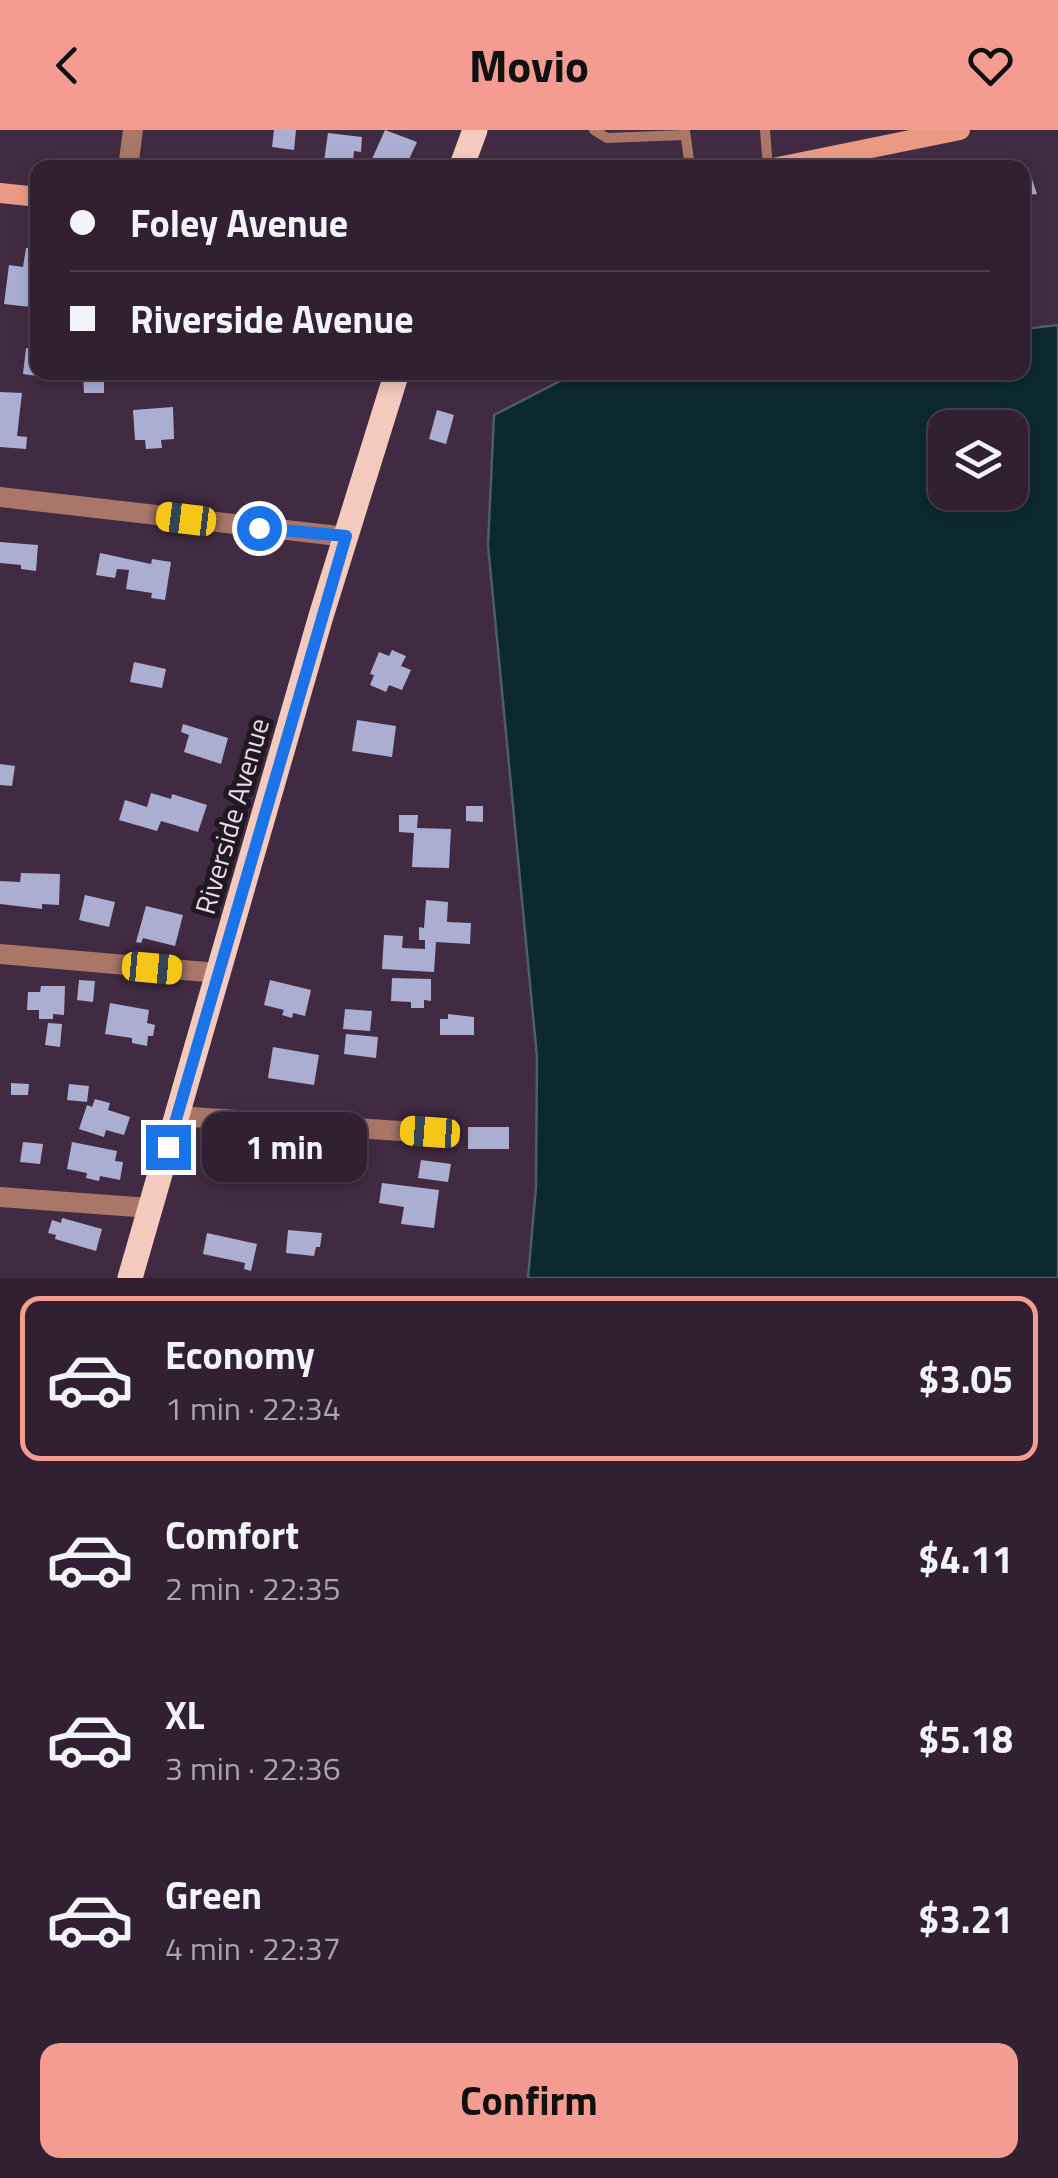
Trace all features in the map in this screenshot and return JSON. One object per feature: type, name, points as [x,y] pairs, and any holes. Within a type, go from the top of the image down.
[{"type":"main road","points":[[465,160],[475,130]]},
{"type":"main road","points":[[810,160],[960,130]]},
{"type":"main road","points":[[0,193],[30,196]]},
{"type":"main road","name":"Riverside Avenue","points":[[130,1278],[346,536],[395,380]]},
{"type":"street","points":[[129,160],[133,130]]},
{"type":"street","points":[[0,497],[346,536]]},
{"type":"street","points":[[0,954],[218,973]]},
{"type":"street","points":[[177,1116],[430,1132]]},
{"type":"street","points":[[0,1197],[150,1208]]},
{"type":"lane","points":[[594,130],[608,138],[684,132],[689,160]]},
{"type":"lane","points":[[765,130],[769,160]]},
{"type":"shaded area","points":[[1058,325],[1058,1278],[528,1278],[536,1187],[537,1057],[488,545],[494,415],[562,380],[1030,380],[1030,328]]},
{"type":"building","points":[[274,130],[296,130],[294,150],[272,147]]},
{"type":"building","points":[[385,130],[417,142],[409,160],[372,159]]},
{"type":"building","points":[[328,133],[362,137],[361,152],[354,151],[353,160],[324,160]]},
{"type":"building","points":[[1030,173],[1037,194],[1030,195]]},
{"type":"building","points":[[26,248],[30,248],[30,307],[4,304],[9,265],[23,267]]},
{"type":"building","points":[[26,348],[30,348],[30,375],[23,374]]},
{"type":"building","points":[[83,380],[104,380],[104,393],[84,393]]},
{"type":"building","points":[[0,392],[22,393],[17,436],[27,437],[26,449],[0,447]]},
{"type":"building","points":[[173,407],[174,439],[161,440],[162,448],[146,449],[145,440],[135,440],[133,410]]},
{"type":"building","points":[[437,410],[454,415],[446,444],[429,439]]},
{"type":"building","points":[[0,542],[38,545],[36,571],[0,563]]},
{"type":"building","points":[[100,553],[151,564],[152,559],[171,562],[165,600],[151,598],[152,593],[126,589],[129,570],[117,569],[115,578],[96,575]]},
{"type":"building","points":[[392,650],[406,656],[401,666],[411,670],[402,690],[389,685],[386,692],[370,685],[374,675],[370,674],[379,652],[389,656]]},
{"type":"building","points":[[134,662],[166,669],[162,688],[130,682]]},
{"type":"building","points":[[357,720],[396,726],[392,757],[352,751]]},
{"type":"building","points":[[183,724],[228,738],[221,764],[184,752],[189,735],[181,732]]},
{"type":"building","points":[[0,764],[15,766],[12,786],[0,785]]},
{"type":"building","points":[[151,793],[171,799],[172,794],[207,805],[198,832],[161,821],[157,831],[119,820],[125,800],[147,807]]},
{"type":"building","points":[[466,806],[483,806],[483,822],[466,821]]},
{"type":"building","points":[[399,815],[418,815],[417,828],[451,829],[449,868],[412,867],[414,833],[399,832]]},
{"type":"building","points":[[21,873],[60,874],[59,905],[42,904],[42,909],[0,904],[0,881],[20,882]]},
{"type":"building","points":[[85,895],[115,902],[109,927],[79,920]]},
{"type":"building","points":[[426,900],[448,902],[447,922],[471,923],[470,944],[436,942],[434,972],[382,969],[384,935],[403,936],[402,948],[425,949],[425,940],[419,940],[419,927],[424,928]]},
{"type":"building","points":[[146,906],[183,915],[175,946],[143,938],[141,943],[136,942]]},
{"type":"building","points":[[392,978],[431,979],[431,1001],[424,1000],[424,1008],[411,1008],[411,1002],[391,1001]]},
{"type":"building","points":[[79,980],[95,981],[93,1002],[77,1000]]},
{"type":"building","points":[[270,980],[311,990],[305,1016],[293,1013],[292,1018],[282,1015],[284,1010],[264,1005]]},
{"type":"building","points":[[41,986],[65,986],[64,1015],[39,1019],[39,1010],[27,1010],[28,992],[40,992]]},
{"type":"building","points":[[110,1003],[149,1010],[147,1023],[155,1025],[147,1046],[132,1043],[132,1038],[105,1034]]},
{"type":"building","points":[[345,1009],[372,1011],[370,1031],[343,1029]]},
{"type":"building","points":[[448,1014],[474,1017],[474,1035],[440,1035],[440,1019],[448,1019]]},
{"type":"building","points":[[48,1023],[62,1024],[60,1047],[45,1045]]},
{"type":"building","points":[[346,1034],[378,1037],[376,1058],[344,1054]]},
{"type":"building","points":[[273,1047],[319,1055],[314,1085],[268,1078]]},
{"type":"building","points":[[11,1083],[29,1084],[28,1095],[11,1095]]},
{"type":"building","points":[[69,1084],[89,1086],[87,1102],[67,1100]]},
{"type":"building","points":[[95,1099],[110,1103],[108,1110],[130,1117],[124,1135],[106,1130],[104,1137],[79,1129],[87,1105],[92,1107]]},
{"type":"building","points":[[275,1124],[297,1133],[296,1156],[247,1153],[248,1130],[263,1128],[263,1132],[274,1133]]},
{"type":"building","points":[[468,1127],[509,1127],[509,1149],[468,1149]]},
{"type":"building","points":[[23,1142],[43,1144],[40,1164],[20,1162]]},
{"type":"building","points":[[72,1142],[117,1151],[115,1161],[123,1162],[120,1180],[100,1176],[99,1181],[86,1178],[87,1173],[67,1169]]},
{"type":"building","points":[[421,1160],[451,1164],[448,1182],[418,1178]]},
{"type":"building","points":[[382,1183],[439,1190],[434,1228],[401,1224],[404,1207],[379,1203]]},
{"type":"building","points":[[62,1218],[102,1229],[96,1251],[55,1239],[56,1235],[48,1233],[52,1220],[61,1223]]},
{"type":"building","points":[[288,1230],[322,1233],[314,1256],[286,1253]]},
{"type":"building","points":[[207,1233],[257,1244],[251,1271],[244,1269],[245,1263],[203,1254]]},
{"type":"route","points":[[168,1147],[346,536],[259,528]]}]
